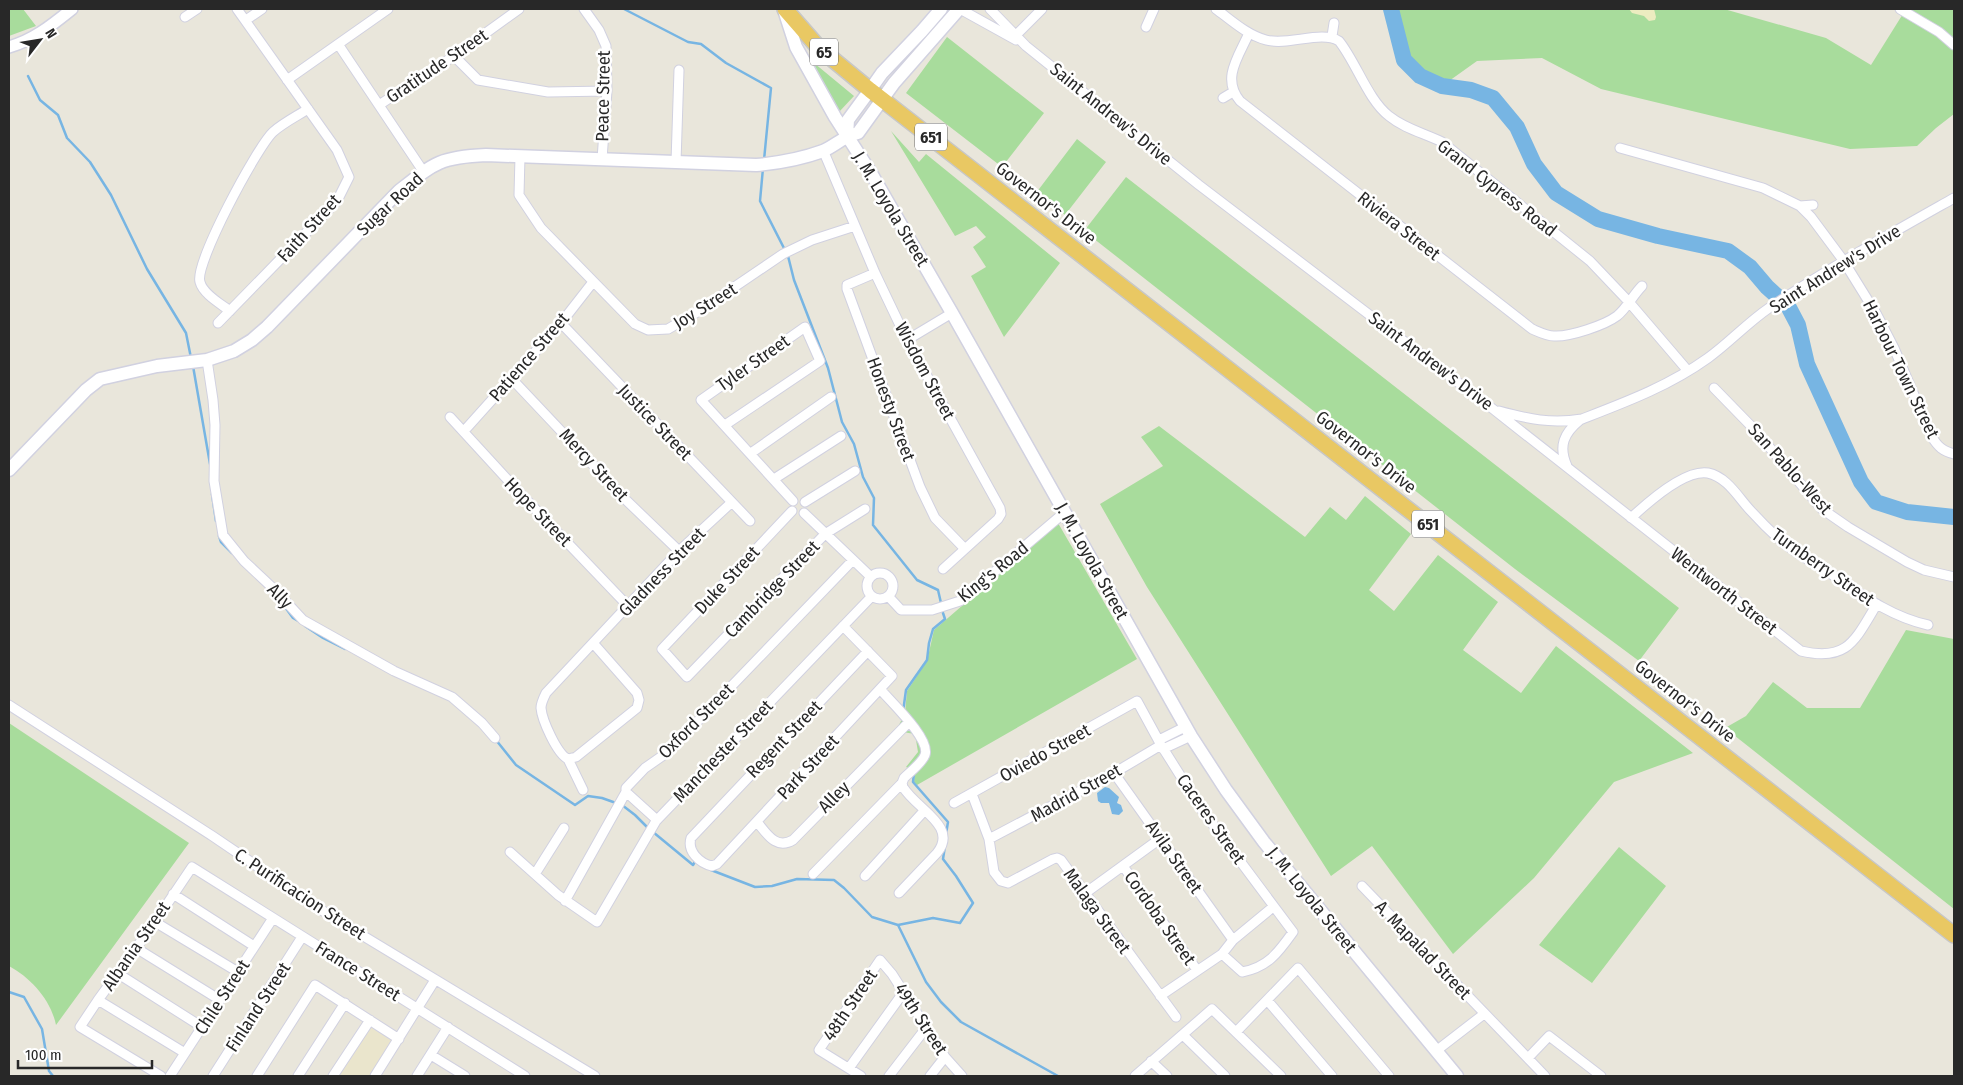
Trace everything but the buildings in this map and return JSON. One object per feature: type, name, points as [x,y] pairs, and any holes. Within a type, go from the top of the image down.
[{"type":"highway","name":"Governor's Drive","points":[[785,9],[819,48],[870,90],[1954,935]]},
{"type":"main road","name":"J. M. Loyola Street","points":[[785,9],[796,47],[871,173],[1066,512],[1188,732],[1226,790],[1264,842],[1457,1076]]},
{"type":"main road","points":[[847,135],[848,120],[882,73],[941,9]]},
{"type":"main road","name":"Sugar Road","points":[[9,470],[86,390],[100,380],[174,363],[207,360],[234,351],[252,340],[267,327],[398,191],[423,171],[440,162],[459,156],[520,156],[756,165],[796,160],[823,150],[847,135],[858,133],[882,99],[959,9]]},
{"type":"street","points":[[9,47],[31,39],[46,30],[72,9]]},
{"type":"street","points":[[184,17],[197,9]]},
{"type":"street","name":"Faith Street","points":[[218,323],[338,201],[350,178],[337,150],[237,9]]},
{"type":"street","points":[[246,20],[262,9]]},
{"type":"street","points":[[287,80],[388,9]]},
{"type":"street","name":"Gratitude Street","points":[[379,105],[454,56],[519,9]]},
{"type":"street","name":"Peace Street","points":[[584,9],[599,30],[606,46],[607,91],[602,159]]},
{"type":"street","name":"Saint Andrew's Drive","points":[[959,9],[1014,37],[1199,185],[1493,409],[1536,421],[1552,422],[1582,418],[1645,394],[1708,358],[1766,310],[1795,291],[1844,260],[1954,198]]},
{"type":"street","name":"Saint Andrew's Drive","points":[[990,9],[1014,37]]},
{"type":"street","points":[[1014,37],[1042,9]]},
{"type":"street","points":[[1146,27],[1154,9]]},
{"type":"street","points":[[1216,9],[1249,34],[1266,40],[1284,42],[1332,36],[1334,23]]},
{"type":"street","points":[[1900,9],[1954,44]]},
{"type":"street","points":[[1223,98],[1233,92],[1231,84],[1232,74],[1249,34]]},
{"type":"street","name":"Grand Cypress Road","points":[[1332,36],[1346,50],[1377,103],[1387,115],[1415,132],[1442,142],[1590,261],[1629,302],[1688,371]]},
{"type":"street","points":[[338,44],[423,171]]},
{"type":"street","points":[[454,56],[478,80],[548,92],[607,91]]},
{"type":"street","points":[[676,162],[680,70]]},
{"type":"street","name":"Riviera Street","points":[[1233,92],[1248,108],[1532,329],[1555,336],[1603,324],[1615,317],[1642,286]]},
{"type":"street","points":[[230,311],[204,290],[199,282],[202,264],[238,186],[272,132],[308,109]]},
{"type":"street","name":"Harbour Town Street","points":[[1620,148],[1763,188],[1800,206],[1811,217],[1844,260],[1877,315],[1894,348],[1932,438],[1938,446],[1954,454]]},
{"type":"street","name":"Wisdom Street","points":[[823,150],[875,273],[907,340],[1000,508],[1001,514],[998,518],[943,569]]},
{"type":"street","name":"Joy Street","points":[[520,156],[519,194],[541,228],[635,324],[648,330],[668,329],[699,311],[786,253],[812,240],[855,226]]},
{"type":"street","points":[[1800,206],[1813,205]]},
{"type":"street","name":"Honesty Street","points":[[875,273],[851,282],[847,285],[848,289],[920,487],[935,518],[965,549]]},
{"type":"street","name":"Patience Street","points":[[464,431],[562,322],[593,282]]},
{"type":"street","points":[[907,340],[952,313]]},
{"type":"street","name":"Justice Street","points":[[562,322],[750,521]]},
{"type":"street","name":"Tyler Street","points":[[805,327],[820,362],[725,425],[701,400],[805,327]]},
{"type":"street","name":"Ally","points":[[207,360],[215,425],[214,481],[223,535],[244,561],[303,620],[394,670],[452,697],[482,723],[495,738]]},
{"type":"street","name":"Mercy Street","points":[[512,378],[627,501],[679,551]]},
{"type":"street","name":"San Pablo-West","points":[[1714,388],[1753,428],[1822,509],[1848,527],[1907,562],[1924,570],[1954,578]]},
{"type":"street","points":[[751,453],[831,397]]},
{"type":"street","name":"Wentworth Street","points":[[1493,409],[1801,651],[1816,654],[1840,651],[1849,646],[1877,604]]},
{"type":"street","name":"Hope Street","points":[[450,417],[628,606]]},
{"type":"street","points":[[1568,468],[1563,456],[1564,437],[1570,428],[1582,418]]},
{"type":"street","points":[[725,425],[793,501]]},
{"type":"street","points":[[774,479],[840,436]]},
{"type":"street","name":"Turnberry Street","points":[[1630,518],[1653,498],[1671,487],[1710,469],[1728,484],[1751,511],[1782,542],[1877,604],[1897,615],[1928,625]]},
{"type":"street","points":[[805,502],[855,471]]},
{"type":"street","points":[[793,501],[798,499],[805,502]]},
{"type":"street","points":[[793,501],[792,511],[796,515],[804,513],[807,509],[805,502]]},
{"type":"street","name":"Gladness Street","points":[[583,790],[568,759],[561,753],[546,726],[541,706],[546,693],[679,551],[732,502]]},
{"type":"street","name":"Cambridge Street","points":[[687,677],[825,534],[865,509]]},
{"type":"street","name":"Duke Street","points":[[687,677],[662,649],[792,511]]},
{"type":"street","name":"King's Road","points":[[888,596],[901,610],[932,610],[960,601],[1066,512]]},
{"type":"street","points":[[804,513],[871,577]]},
{"type":"street","name":"Oxford Street","points":[[565,901],[626,792],[626,788],[645,768],[668,752],[853,560]]},
{"type":"street","points":[[878,573],[889,577],[892,585],[888,596],[880,598],[872,596],[867,589],[871,577],[878,573]]},
{"type":"street","name":"Manchester Street","points":[[565,901],[597,922],[657,820],[872,596]]},
{"type":"street","name":"Park Street","points":[[701,826],[691,838],[689,844],[691,852],[707,865],[712,866],[717,864],[757,822],[892,676],[843,626]]},
{"type":"street","points":[[568,759],[576,757],[637,708],[639,700],[637,693],[593,643]]},
{"type":"street","name":"Regent Street","points":[[701,826],[868,651]]},
{"type":"street","points":[[813,874],[902,783],[925,756],[922,740],[880,689]]},
{"type":"street","name":"Caceres Street","points":[[1137,701],[1202,810],[1293,932],[1278,954],[1256,969],[1242,972],[1222,954]]},
{"type":"street","name":"Oviedo Street","points":[[954,803],[1137,701]]},
{"type":"street","name":"C. Purificacion Street","points":[[9,704],[332,916],[595,1076]]},
{"type":"street","name":"Alley","points":[[757,822],[774,841],[780,844],[787,844],[909,722]]},
{"type":"street","name":"Madrid Street","points":[[989,839],[1114,774],[1161,744],[1174,733],[1188,732]]},
{"type":"street","name":"Madrid Street","points":[[1161,744],[1179,742],[1188,732]]},
{"type":"street","name":"Avila Street","points":[[1114,774],[1233,940]]},
{"type":"street","points":[[899,893],[943,846],[945,839],[944,832],[940,826],[906,792],[902,783]]},
{"type":"street","points":[[626,792],[657,820]]},
{"type":"street","name":"Malaga Street","points":[[972,794],[989,839],[994,872],[1000,881],[1008,884],[1057,858],[1061,860],[1084,894],[1176,1017]]},
{"type":"street","points":[[864,876],[924,811]]},
{"type":"street","points":[[535,874],[564,828]]},
{"type":"street","points":[[1084,894],[1161,838]]},
{"type":"street","points":[[510,852],[565,901]]},
{"type":"street","name":"Albania Street","points":[[161,1076],[80,1027],[156,922],[192,866]]},
{"type":"street","name":"France Street","points":[[192,866],[525,1076]]},
{"type":"street","name":"Cordoba Street","points":[[1123,866],[1197,970]]},
{"type":"street","name":"A. Mapalad Street","points":[[1362,886],[1545,1076]]},
{"type":"street","points":[[173,894],[254,946]]},
{"type":"street","points":[[1160,996],[1222,954],[1233,940],[1273,907]]},
{"type":"street","name":"Chile Street","points":[[170,1076],[273,918]]},
{"type":"street","points":[[156,922],[238,972]]},
{"type":"street","name":"Finland Street","points":[[213,1076],[302,937]]},
{"type":"street","points":[[136,948],[220,1000]]},
{"type":"street","name":"49th Street","points":[[880,960],[892,974],[945,1057],[962,1076]]},
{"type":"street","name":"48th Street","points":[[849,1068],[820,1050],[880,960]]},
{"type":"street","points":[[1236,1032],[1298,968],[1389,1076]]},
{"type":"street","points":[[118,973],[202,1028]]},
{"type":"street","points":[[376,1076],[435,980]]},
{"type":"street","points":[[257,1076],[315,985],[399,1039]]},
{"type":"street","points":[[861,1076],[849,1068],[903,993]]},
{"type":"street","points":[[98,1000],[185,1053]]},
{"type":"street","points":[[1267,1000],[1332,1076]]},
{"type":"street","points":[[298,1076],[345,1004]]},
{"type":"street","points":[[1136,1076],[1212,1009],[1281,1076]]},
{"type":"street","name":"A. Mapalad Street","points":[[1436,1051],[1484,1014]]},
{"type":"street","points":[[332,1076],[370,1020]]},
{"type":"street","points":[[417,1076],[448,1027]]},
{"type":"street","points":[[889,1076],[926,1028]]},
{"type":"street","points":[[1183,1034],[1225,1076]]},
{"type":"street","points":[[1528,1058],[1549,1036],[1601,1076]]},
{"type":"street","points":[[431,1054],[465,1076]]},
{"type":"street","points":[[930,1076],[945,1057]]},
{"type":"street","points":[[1151,1061],[1167,1076]]},
{"type":"shaded area","points":[[371,1024],[396,1039],[374,1076],[337,1076]]},
{"type":"green space","points":[[9,9],[23,9],[36,26],[9,36]]},
{"type":"green space","points":[[1392,9],[1724,9],[1826,38],[1871,65],[1906,9],[1954,9],[1954,114],[1917,146],[1850,149],[1601,89],[1542,58],[1477,61],[1442,86],[1420,76],[1404,60]]},
{"type":"green space","points":[[947,37],[1044,113],[1002,167],[906,93]]},
{"type":"green space","points":[[808,58],[854,96],[839,112]]},
{"type":"green space","points":[[891,131],[919,162],[926,154],[1060,263],[1004,337],[971,276],[986,267],[973,247],[986,237],[976,226],[955,236]]},
{"type":"green space","points":[[1077,139],[1106,162],[1065,215],[1036,193]]},
{"type":"green space","points":[[1126,177],[1679,608],[1639,661],[1515,569],[1084,231]]},
{"type":"green space","points":[[1159,426],[1305,537],[1330,507],[1346,520],[1365,496],[1411,534],[1369,590],[1394,611],[1438,555],[1498,602],[1463,650],[1521,693],[1556,646],[1693,753],[1614,782],[1534,878],[1453,954],[1372,846],[1331,876],[1147,587],[1100,504],[1163,466],[1141,437]]},
{"type":"green space","points":[[1058,523],[1137,659],[917,785],[914,782],[915,771],[906,767],[918,752],[915,734],[896,731],[905,713],[907,691],[927,661],[934,630]]},
{"type":"green space","points":[[1906,630],[1954,639],[1954,909],[1725,728],[1746,716],[1773,682],[1807,708],[1860,708]]},
{"type":"green space","points":[[9,723],[189,843],[56,1025],[50,1007],[39,991],[25,977],[9,966]]},
{"type":"green space","points":[[1619,847],[1666,886],[1592,983],[1539,945]]},
{"type":"sand","points":[[1629,9],[1654,9],[1655,20],[1649,21],[1644,16],[1632,13]]},
{"type":"water","points":[[1105,787],[1109,788],[1119,797],[1117,803],[1121,805],[1123,811],[1119,815],[1112,814],[1109,803],[1098,801],[1097,793]]},
{"type":"waterway","points":[[624,9],[688,42],[701,44],[726,63],[771,88],[764,160]]},
{"type":"waterway","points":[[1391,9],[1404,60],[1420,76],[1442,86],[1471,90],[1493,98],[1517,127],[1534,164],[1556,193],[1598,219],[1658,236],[1728,251],[1750,267],[1767,287],[1788,306],[1798,325],[1807,364],[1861,482],[1876,502],[1907,512],[1954,517]]},
{"type":"waterway","points":[[28,76],[40,100],[58,115],[67,138],[90,162],[111,195],[147,269],[186,333],[191,358]]},
{"type":"waterway","points":[[763,168],[760,201],[788,256],[794,280],[828,368],[842,422],[854,444],[863,477],[874,498],[873,525],[917,580],[938,590],[941,603]]},
{"type":"waterway","points":[[193,366],[210,464]]},
{"type":"waterway","points":[[212,494],[216,521]]},
{"type":"waterway","points":[[219,536],[221,542],[232,553]]},
{"type":"waterway","points":[[285,607],[293,618],[300,622]]},
{"type":"waterway","points":[[903,712],[906,690],[927,660],[933,629],[945,619],[943,613]]},
{"type":"waterway","points":[[305,626],[345,649]]},
{"type":"waterway","points":[[496,740],[516,765],[575,805],[588,796],[616,803]]},
{"type":"waterway","points":[[914,773],[913,782],[948,822],[946,834]]},
{"type":"waterway","points":[[622,805],[648,828]]},
{"type":"waterway","points":[[653,832],[693,865],[696,860]]},
{"type":"waterway","points":[[711,870],[755,887],[772,886],[797,879],[834,880],[872,917],[898,925],[933,918],[960,923],[973,903],[943,859],[945,846]]},
{"type":"waterway","points":[[898,925],[926,982],[941,1002],[961,1022],[1058,1076]]},
{"type":"waterway","points":[[9,992],[24,997],[42,1029],[49,1071],[53,1076]]}]
